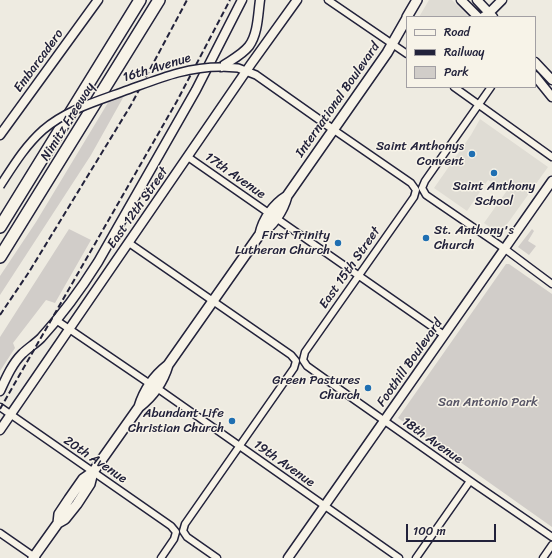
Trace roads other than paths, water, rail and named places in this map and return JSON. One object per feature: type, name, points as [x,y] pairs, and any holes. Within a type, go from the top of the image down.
[{"type":"highway","name":"Nimitz Freeway","points":[[0,227],[140,0]]},
{"type":"highway","name":"Nimitz Freeway","points":[[0,257],[159,0]]},
{"type":"main road","name":"Embarcadero","points":[[0,135],[98,0]]},
{"type":"main road","name":"East 12th Street","points":[[0,391],[12,367],[22,354],[40,338],[83,286],[112,239],[196,90],[242,0]]},
{"type":"main road","points":[[226,65],[249,46],[253,38],[260,0]]},
{"type":"main road","name":"East 12th Street","points":[[0,430],[246,71],[297,0]]},
{"type":"main road","name":"International Boulevard","points":[[408,16],[417,0]]},
{"type":"main road","points":[[461,0],[477,16]]},
{"type":"main road","points":[[477,0],[488,16],[502,0]]},
{"type":"main road","name":"International Boulevard","points":[[34,558],[58,523],[59,514],[83,479],[94,472],[139,407],[149,400],[158,373],[168,366],[260,234],[268,229],[273,216],[284,206],[287,196],[393,44],[406,19]]},
{"type":"main road","points":[[536,63],[552,80]]},
{"type":"main road","points":[[536,77],[551,93]]},
{"type":"main road","name":"Foothill Boulevard","points":[[288,558],[552,181]]},
{"type":"street","points":[[328,0],[406,53]]},
{"type":"street","name":"16th Avenue","points":[[0,186],[31,141],[49,125],[68,113],[82,106],[175,73],[194,68],[226,65],[256,75],[552,284]]},
{"type":"street","points":[[455,88],[552,157]]},
{"type":"street","name":"East 15th Street","points":[[161,558],[490,88]]},
{"type":"street","name":"17th Avenue","points":[[188,157],[444,335]]},
{"type":"street","name":"18th Avenue","points":[[129,242],[552,537]]},
{"type":"street","name":"19th Avenue","points":[[56,320],[154,386],[399,558]]},
{"type":"street","name":"20th Avenue","points":[[0,407],[217,558]]},
{"type":"street","points":[[416,558],[470,481]]},
{"type":"street","points":[[0,533],[34,558]]},
{"type":"street","points":[[543,558],[552,544]]},
{"type":"railway","points":[[0,315],[29,272],[131,105],[187,0]]},
{"type":"railway","points":[[0,409],[177,101],[230,0]]},
{"type":"place","name":"Saint Anthonys Convent","points":[[472,154]]},
{"type":"place","name":"Saint Anthony School","points":[[494,173]]},
{"type":"place","name":"St. Anthony's Church","points":[[426,238]]},
{"type":"place","name":"First Trinity Lutheran Church","points":[[338,243]]},
{"type":"place","name":"Green Pastures Church","points":[[368,388]]},
{"type":"place","name":"Abundant Life Christian Church","points":[[232,421]]},
{"type":"park label","name":"San Antonio Park","points":[[488,403]]}]
